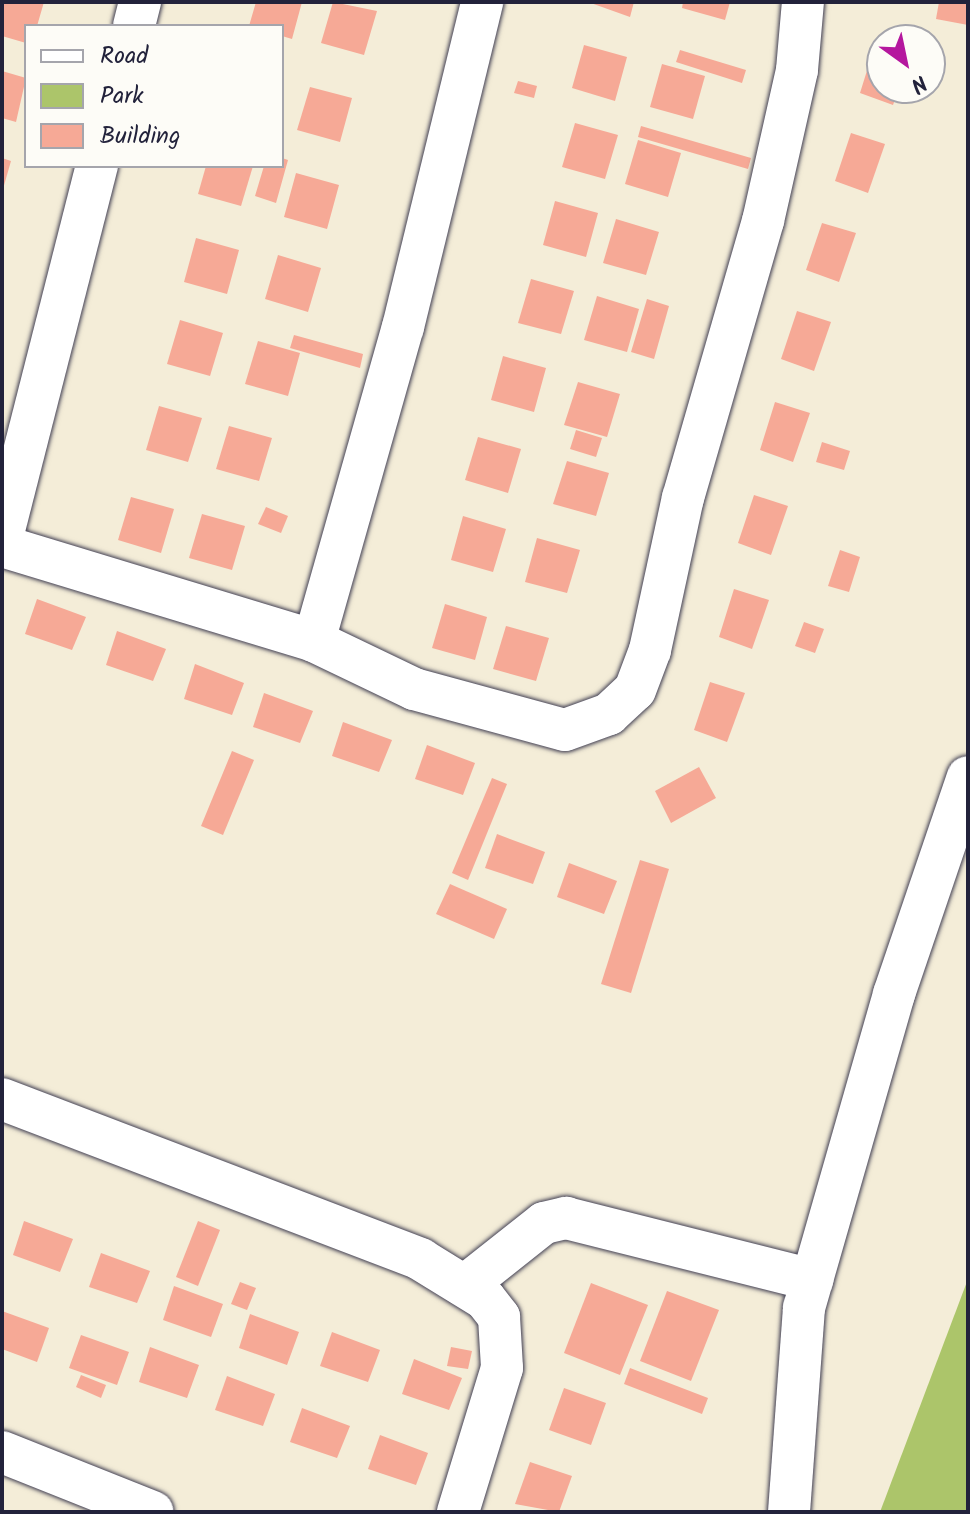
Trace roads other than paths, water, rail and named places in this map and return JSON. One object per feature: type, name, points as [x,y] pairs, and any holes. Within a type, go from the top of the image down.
[{"type":"street","points":[[134,24],[140,2]]},
{"type":"street","points":[[314,641],[403,327],[482,2]]},
{"type":"street","points":[[2,546],[314,641],[414,689],[565,730],[609,714],[635,690],[763,221],[797,70],[803,2]]},
{"type":"street","points":[[2,538],[96,168]]},
{"type":"street","points":[[789,1512],[812,1280],[894,994],[968,777]]},
{"type":"street","points":[[2,1099],[420,1259],[467,1284],[499,1317],[505,1346],[458,1512]]},
{"type":"street","points":[[467,1284],[544,1223],[566,1218],[812,1280]]},
{"type":"street","points":[[2,1452],[153,1512]]}]
